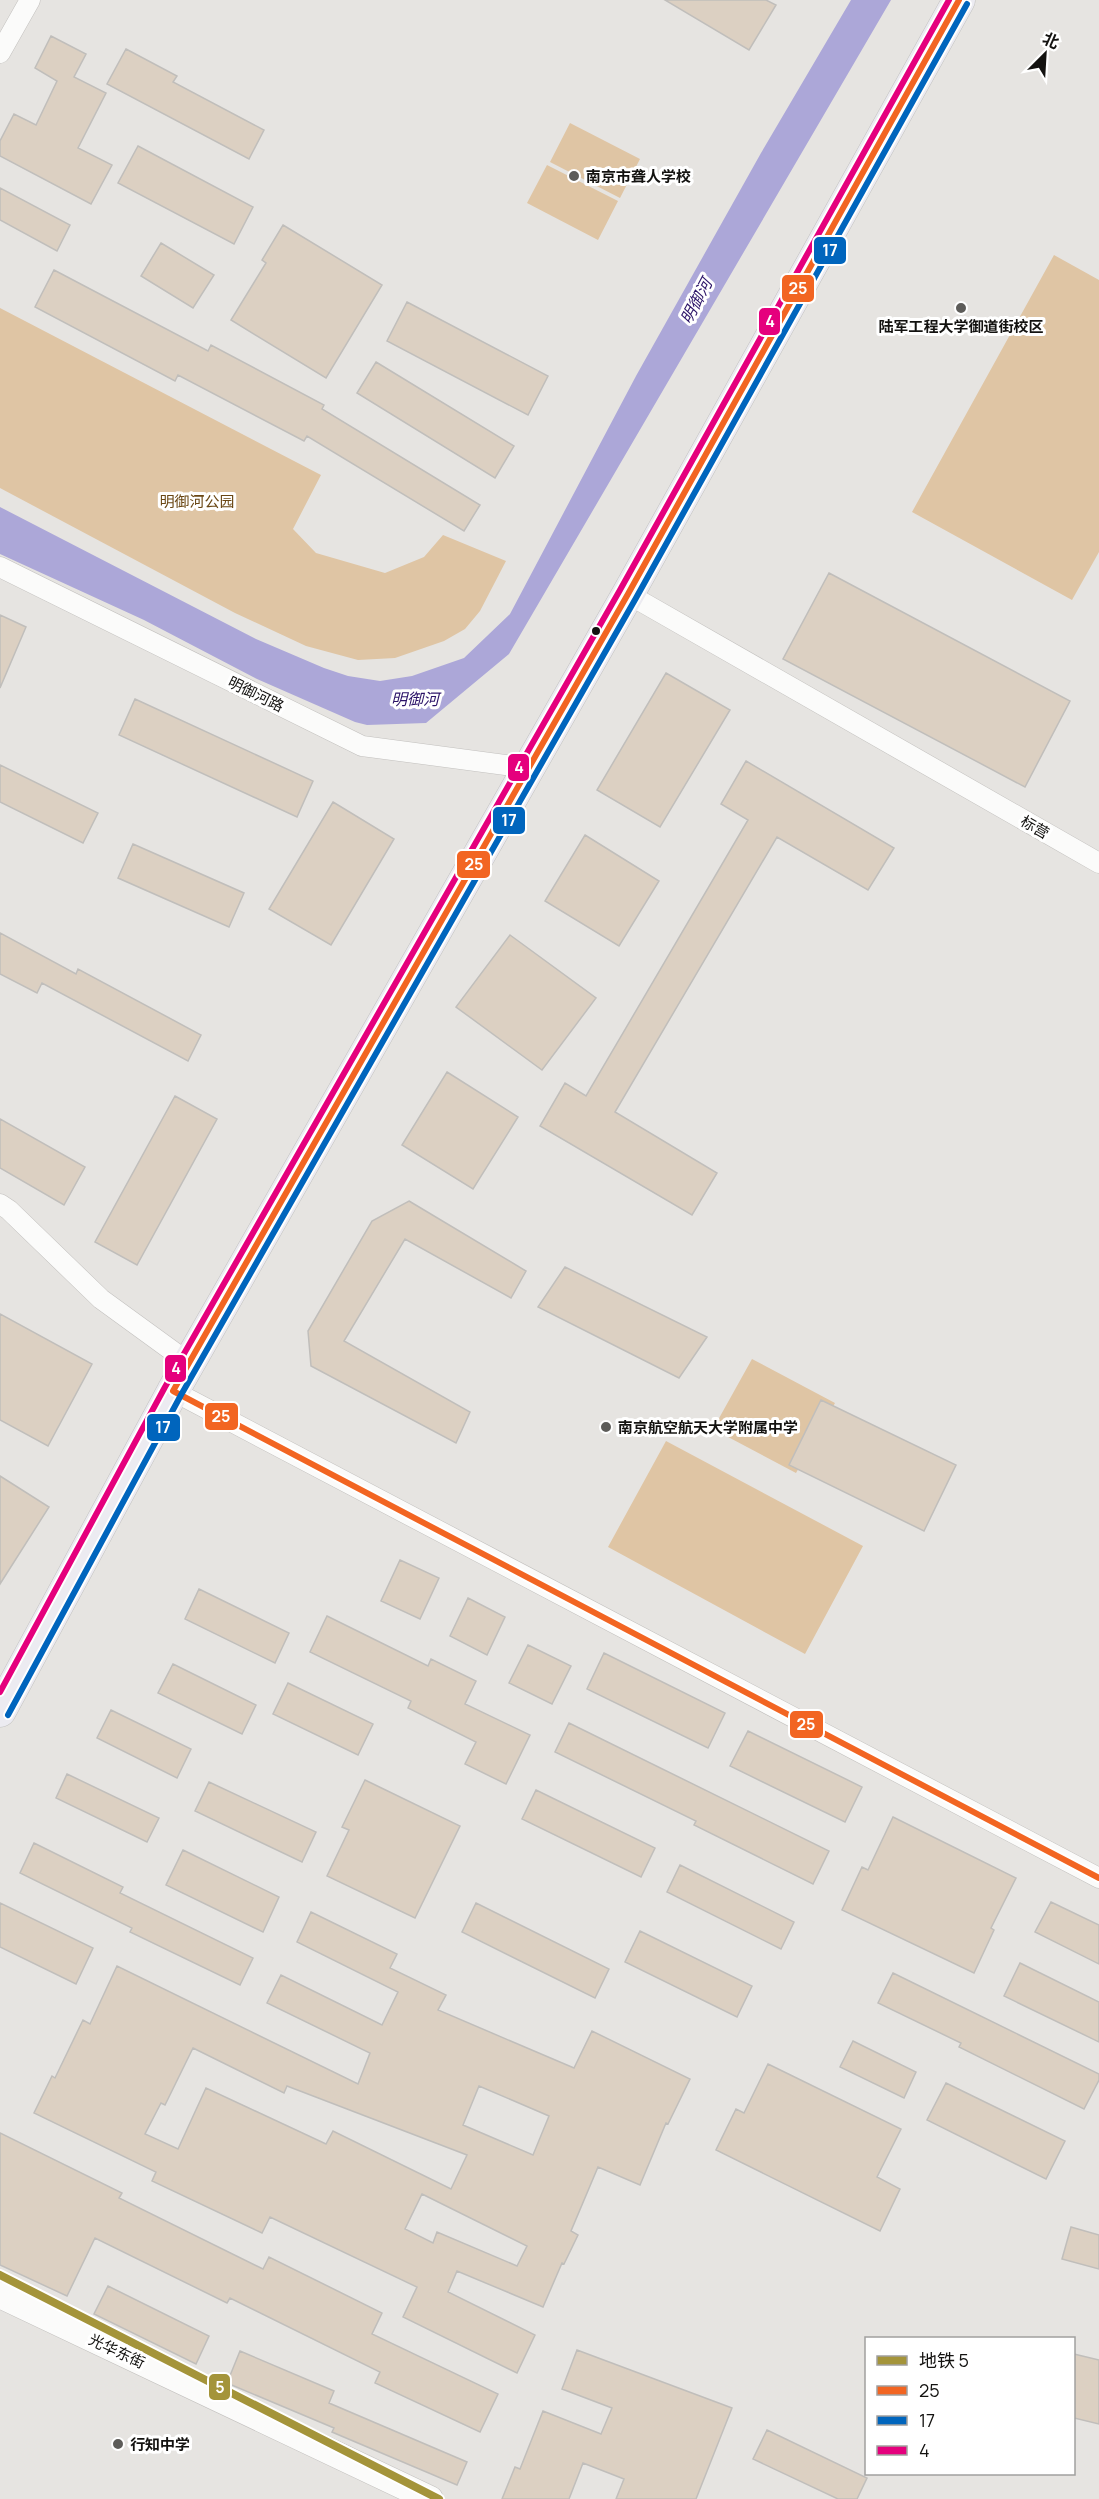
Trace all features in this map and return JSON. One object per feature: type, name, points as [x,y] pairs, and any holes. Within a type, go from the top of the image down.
[{"type":"main road","points":[[0,1711],[173,1391],[628,594],[959,0]]},
{"type":"street","points":[[0,53],[30,0]]},
{"type":"street","name":"明御河路","points":[[0,567],[362,746],[528,768]]},
{"type":"street","name":"标营","points":[[628,594],[1099,863]]},
{"type":"street","points":[[0,1204],[101,1299],[189,1363]]},
{"type":"street","points":[[173,1391],[1099,1878]]},
{"type":"street","name":"光华东街","points":[[0,2295],[430,2499]]},
{"type":"green space","points":[[570,123],[640,159],[620,198],[550,162]]},
{"type":"green space","points":[[547,165],[618,201],[598,240],[527,203]]},
{"type":"green space","points":[[1054,255],[1099,280],[1099,552],[1072,600],[912,512]]},
{"type":"green space","name":"明御河公园","points":[[0,308],[321,475],[293,529],[316,553],[385,573],[424,557],[443,535],[506,561],[480,611],[465,629],[444,641],[395,658],[358,660],[306,646],[235,613],[0,488]]},
{"type":"green space","points":[[752,1359],[835,1403],[796,1473],[713,1429]]},
{"type":"green space","points":[[666,1441],[863,1546],[805,1654],[608,1547]]},
{"type":"water","name":"明御河","points":[[851,0],[891,0],[509,654],[426,723],[367,725],[355,722],[257,679],[144,620],[0,554],[0,507],[256,639],[348,676],[380,681],[412,676],[464,658],[510,614],[636,376],[761,153]]},
{"type":"building","points":[[665,0],[766,0],[776,5],[749,50]]},
{"type":"building","points":[[51,36],[86,54],[74,77],[106,93],[78,148],[112,165],[91,204],[0,156],[0,141],[14,114],[36,125],[57,81],[35,68]]},
{"type":"building","points":[[126,49],[177,76],[173,82],[264,130],[249,159],[107,84]]},
{"type":"building","points":[[138,146],[253,207],[234,244],[118,183]]},
{"type":"building","points":[[0,188],[70,225],[57,251],[0,220]]},
{"type":"building","points":[[283,225],[382,285],[326,378],[231,320],[266,263],[262,260]]},
{"type":"building","points":[[161,243],[214,275],[193,308],[141,276]]},
{"type":"building","points":[[54,270],[208,351],[211,345],[324,405],[322,409],[480,505],[464,531],[307,436],[304,441],[178,375],[175,381],[35,307]]},
{"type":"building","points":[[407,302],[548,376],[528,415],[387,341]]},
{"type":"building","points":[[376,362],[514,446],[495,478],[357,393]]},
{"type":"building","points":[[829,573],[1070,701],[1025,787],[783,659]]},
{"type":"building","points":[[0,615],[26,627],[0,688]]},
{"type":"building","points":[[666,673],[730,710],[660,827],[597,790]]},
{"type":"building","points":[[135,699],[313,781],[297,817],[119,735]]},
{"type":"building","points":[[746,761],[894,848],[868,890],[777,837],[615,1112],[717,1173],[692,1215],[540,1126],[565,1083],[586,1096],[748,820],[721,804]]},
{"type":"building","points":[[0,765],[98,813],[83,843],[0,802]]},
{"type":"building","points":[[333,802],[394,839],[331,945],[269,909]]},
{"type":"building","points":[[585,835],[659,881],[619,946],[545,901]]},
{"type":"building","points":[[133,844],[244,893],[229,927],[118,878]]},
{"type":"building","points":[[0,933],[76,974],[78,969],[201,1035],[188,1061],[42,983],[37,993],[0,974]]},
{"type":"building","points":[[510,935],[596,998],[542,1070],[456,1007]]},
{"type":"building","points":[[447,1072],[518,1117],[473,1189],[402,1145]]},
{"type":"building","points":[[175,1096],[217,1119],[137,1265],[95,1242]]},
{"type":"building","points":[[0,1119],[85,1167],[64,1205],[0,1168]]},
{"type":"building","points":[[409,1201],[526,1271],[511,1298],[405,1239],[344,1341],[470,1412],[456,1443],[311,1366],[308,1331],[372,1221]]},
{"type":"building","points":[[565,1267],[707,1337],[679,1378],[538,1307]]},
{"type":"building","points":[[0,1314],[92,1364],[48,1446],[0,1420]]},
{"type":"building","points":[[821,1400],[956,1465],[924,1531],[789,1465]]},
{"type":"building","points":[[0,1476],[49,1507],[0,1584]]},
{"type":"building","points":[[400,1560],[439,1578],[420,1619],[381,1601]]},
{"type":"building","points":[[199,1589],[289,1633],[275,1663],[185,1619]]},
{"type":"building","points":[[468,1598],[505,1617],[487,1655],[450,1636]]},
{"type":"building","points":[[327,1616],[428,1666],[431,1659],[476,1681],[465,1704],[530,1735],[506,1784],[465,1764],[476,1742],[408,1708],[411,1701],[310,1652]]},
{"type":"building","points":[[528,1645],[571,1666],[552,1704],[509,1683]]},
{"type":"building","points":[[604,1653],[725,1713],[708,1748],[587,1689]]},
{"type":"building","points":[[173,1664],[256,1705],[242,1734],[158,1693]]},
{"type":"building","points":[[288,1683],[373,1724],[358,1755],[273,1714]]},
{"type":"building","points":[[111,1710],[191,1749],[177,1778],[97,1738]]},
{"type":"building","points":[[569,1723],[829,1851],[813,1884],[694,1825],[696,1821],[555,1752]]},
{"type":"building","points":[[748,1731],[862,1787],[845,1822],[730,1766]]},
{"type":"building","points":[[67,1774],[159,1818],[147,1842],[56,1798]]},
{"type":"building","points":[[365,1780],[460,1826],[415,1918],[327,1876],[349,1830],[342,1827]]},
{"type":"building","points":[[209,1782],[316,1832],[302,1862],[195,1811]]},
{"type":"building","points":[[536,1790],[655,1848],[641,1877],[522,1819]]},
{"type":"building","points":[[893,1817],[1016,1878],[991,1928],[994,1930],[974,1973],[842,1910],[862,1867],[868,1870]]},
{"type":"building","points":[[34,1843],[123,1887],[120,1893],[253,1958],[240,1985],[130,1932],[132,1928],[20,1873]]},
{"type":"building","points":[[183,1850],[279,1897],[263,1932],[166,1885]]},
{"type":"building","points":[[680,1865],[794,1922],[781,1949],[667,1892]]},
{"type":"building","points":[[1051,1902],[1099,1925],[1099,1964],[1035,1932]]},
{"type":"building","points":[[0,1903],[93,1948],[76,1984],[0,1947]]},
{"type":"building","points":[[476,1903],[609,1969],[595,1998],[462,1932]]},
{"type":"building","points":[[311,1912],[397,1954],[390,1968],[446,1995],[438,2010],[574,2068],[592,2031],[690,2079],[668,2124],[666,2123],[640,2185],[598,2167],[571,2231],[578,2235],[564,2264],[562,2263],[543,2307],[457,2271],[448,2292],[535,2335],[517,2373],[403,2317],[417,2287],[270,2217],[262,2233],[152,2181],[156,2172],[34,2113],[52,2076],[55,2078],[83,2020],[90,2024],[117,1966],[358,2084],[370,2053],[267,2003],[281,1975],[382,2025],[398,1992],[297,1942]],"holes":[[[193,2048],[284,2093],[287,2086],[467,2155],[451,2189],[333,2131],[326,2144],[206,2088],[178,2149],[145,2134],[161,2103],[165,2105]],[[479,2086],[549,2116],[533,2155],[463,2125]],[[422,2194],[527,2246],[517,2266],[437,2232],[433,2243],[405,2229]]]},
{"type":"building","points":[[640,1931],[752,1986],[737,2017],[625,1962]]},
{"type":"building","points":[[1020,1963],[1099,2002],[1099,2042],[1004,1996]]},
{"type":"building","points":[[893,1973],[1099,2074],[1099,2080],[1084,2109],[959,2047],[961,2043],[878,2003]]},
{"type":"building","points":[[853,2041],[916,2072],[904,2098],[840,2067]]},
{"type":"building","points":[[768,2064],[901,2129],[877,2177],[900,2189],[880,2231],[716,2150],[736,2109],[744,2113]]},
{"type":"building","points":[[946,2083],[1065,2141],[1046,2179],[927,2120]]},
{"type":"building","points":[[0,2133],[122,2193],[119,2198],[263,2269],[269,2257],[382,2313],[372,2334],[498,2394],[480,2432],[375,2383],[380,2372],[230,2298],[227,2303],[95,2238],[67,2296],[0,2265]]},
{"type":"building","points":[[1071,2227],[1099,2235],[1099,2269],[1062,2259]]},
{"type":"building","points":[[108,2286],[209,2336],[196,2364],[94,2314]]},
{"type":"building","points":[[577,2350],[732,2408],[696,2499],[616,2499],[624,2479],[583,2463],[569,2499],[502,2499],[515,2467],[520,2469],[543,2411],[601,2434],[612,2408],[562,2389]]},
{"type":"building","points":[[240,2351],[334,2391],[329,2403],[467,2462],[457,2485],[332,2432],[334,2428],[227,2383]]},
{"type":"building","points":[[1075,2354],[1099,2360],[1099,2424],[1075,2418]]},
{"type":"building","points":[[767,2430],[867,2478],[857,2499],[838,2499],[753,2459]]},
{"type":"metro line","name":"5","points":[[0,2275],[439,2499]]},
{"type":"transit line","name":"4","points":[[0,1692],[165,1387],[620,590],[949,0]]},
{"type":"transit line","name":"25","points":[[959,0],[628,594],[173,1391],[1099,1878]]},
{"type":"transit line","name":"17","points":[[8,1715],[181,1395],[636,598],[967,4]]},
{"type":"place","name":"南京市聋人学校","points":[[574,176]]},
{"type":"place","name":"陆军工程大学御道街校区","points":[[961,308]]},
{"type":"place","name":"南京航空航天大学附属中学","points":[[606,1427]]},
{"type":"place","name":"行知中学","points":[[118,2444]]}]
